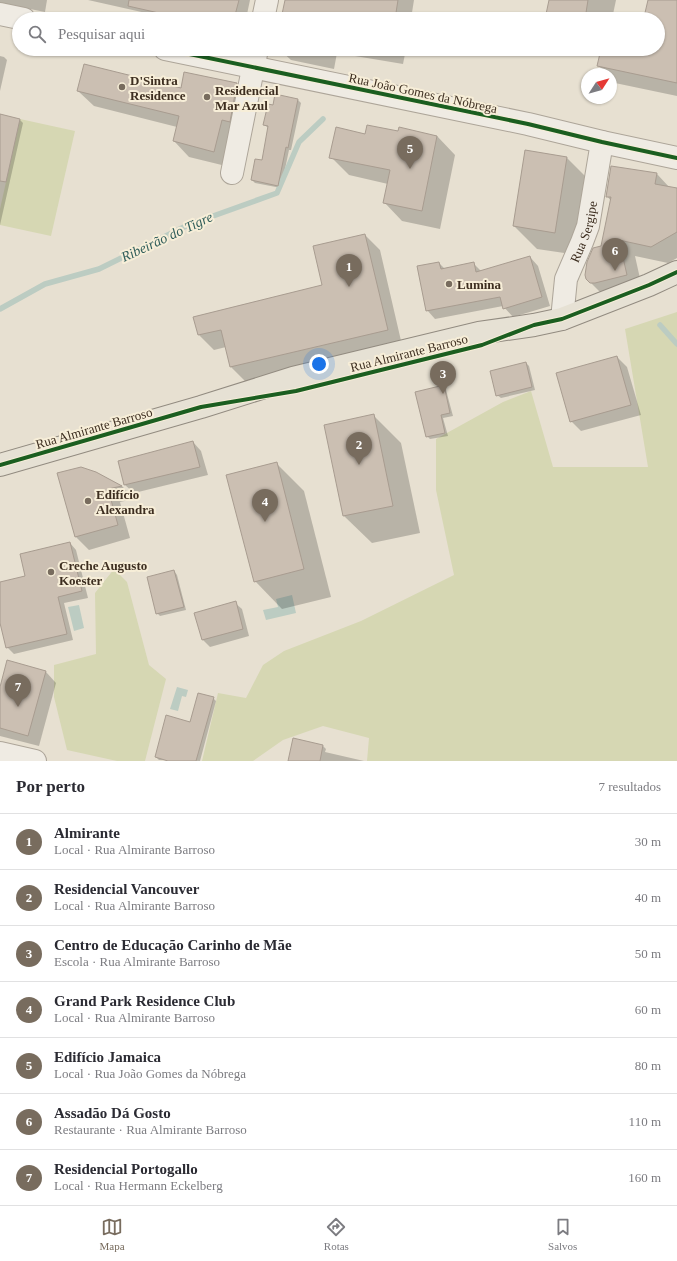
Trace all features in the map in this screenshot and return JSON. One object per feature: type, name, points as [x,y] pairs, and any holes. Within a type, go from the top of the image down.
[{"type":"main road","name":"Rua Almirante Barroso","points":[[0,465],[201,407],[300,376],[479,333],[534,325],[562,318],[649,285],[677,272]]},
{"type":"street","points":[[264,12],[267,0]]},
{"type":"street","points":[[0,14],[12,16]]},
{"type":"street","name":"Rua João Gomes da Nóbrega","points":[[235,56],[255,58],[602,142],[677,158]]},
{"type":"street","points":[[232,173],[255,58]]},
{"type":"street","name":"Rua Sergipe","points":[[562,318],[566,279],[588,226],[602,142]]},
{"type":"street","points":[[0,753],[35,761]]},
{"type":"green space","points":[[20,119],[75,131],[51,236],[0,225],[0,209]]},
{"type":"green space","points":[[677,312],[677,761],[367,761],[369,738],[323,726],[283,740],[253,761],[202,761],[218,693],[246,698],[263,665],[284,651],[361,621],[454,575],[436,490],[436,439],[503,402],[531,391],[553,467],[648,467],[625,329]]},
{"type":"green space","points":[[114,569],[127,582],[149,665],[166,679],[145,761],[117,761],[67,750],[54,697],[54,665],[96,654],[95,593]]},
{"type":"shaded area","points":[[292,595],[296,613],[266,620],[263,610],[278,607],[276,599]]},
{"type":"shaded area","points":[[79,605],[84,628],[74,631],[68,607]]},
{"type":"shaded area","points":[[177,687],[188,690],[186,697],[182,696],[178,711],[170,709]]},
{"type":"building","points":[[129,0],[239,0],[236,12],[154,12],[128,6]]},
{"type":"building","points":[[285,0],[398,0],[396,12],[282,12]]},
{"type":"building","points":[[549,0],[588,0],[586,12],[546,12]]},
{"type":"building","points":[[648,0],[677,0],[677,83],[617,70],[617,68],[597,66],[599,56],[665,56],[665,12],[645,12]]},
{"type":"building","points":[[84,64],[181,88],[184,72],[237,83],[230,122],[222,120],[214,152],[173,141],[179,116],[77,91]]},
{"type":"building","points":[[275,94],[298,99],[288,148],[286,147],[278,186],[251,180],[255,159],[262,160],[268,126],[263,125],[268,104],[273,105]]},
{"type":"building","points":[[0,114],[20,119],[6,182],[0,181]]},
{"type":"building","points":[[367,125],[398,131],[399,127],[437,136],[422,211],[383,203],[390,170],[329,158],[336,127],[365,134]]},
{"type":"building","points":[[525,150],[567,157],[555,233],[513,226]]},
{"type":"building","points":[[611,166],[657,173],[655,184],[677,188],[677,232],[651,247],[619,240],[627,275],[590,283],[586,279],[585,275],[587,262],[593,248],[601,246],[611,197],[606,197]]},
{"type":"building","points":[[365,234],[388,330],[230,367],[221,330],[198,335],[193,317],[322,285],[313,246]]},
{"type":"building","points":[[530,256],[542,297],[503,309],[500,297],[426,311],[417,266],[439,262],[441,269],[474,262],[476,272]]},
{"type":"building","points":[[617,356],[631,405],[570,422],[556,373]]},
{"type":"building","points":[[526,362],[532,387],[496,396],[490,371]]},
{"type":"building","points":[[444,385],[450,413],[441,415],[445,433],[426,437],[415,392]]},
{"type":"building","points":[[374,414],[393,506],[343,516],[324,425]]},
{"type":"building","points":[[193,441],[200,467],[124,485],[118,461]]},
{"type":"building","points":[[277,462],[304,569],[254,582],[226,475]]},
{"type":"building","name":"Edifício Alexandra","points":[[81,467],[96,472],[122,486],[108,489],[118,525],[75,537],[57,473]]},
{"type":"building","points":[[70,542],[82,591],[58,597],[67,634],[6,648],[0,623],[0,582],[25,576],[20,554]]},
{"type":"building","points":[[174,570],[184,607],[156,614],[147,577]]},
{"type":"building","points":[[236,601],[243,629],[202,640],[194,613]]},
{"type":"building","points":[[7,660],[46,671],[28,736],[0,728],[0,687]]},
{"type":"building","points":[[198,693],[214,697],[196,761],[168,761],[155,757],[166,715],[190,722]]},
{"type":"building","points":[[293,738],[323,745],[320,761],[288,761]]},
{"type":"waterway","name":"Ribeirão do Tigre","points":[[0,309],[45,284],[99,269],[188,225],[277,193],[299,142],[323,119]]},
{"type":"waterway","name":"Ribeirão do Tigre","points":[[660,325],[677,344]]},
{"type":"cycle path","points":[[199,56],[528,124],[677,158]]},
{"type":"cycle path","points":[[0,465],[201,407],[296,391],[482,345],[534,325],[562,319],[649,285],[677,272]]},
{"type":"place","name":"D'Sintra Residence","points":[[122,87]]},
{"type":"place","name":"Residencial Mar Azul","points":[[207,97]]},
{"type":"place","name":"Edifício Jamaica","points":[[410,169]]},
{"type":"place","name":"Assadão Dá Gosto","points":[[615,271]]},
{"type":"place","name":"Lumina","points":[[449,284]]},
{"type":"place","name":"Almirante","points":[[349,287]]},
{"type":"place","name":"Centro de Educação Carinho de Mãe","points":[[443,394]]},
{"type":"place","name":"Residencial Vancouver","points":[[359,465]]},
{"type":"place","name":"Edifício Alexandra","points":[[88,501]]},
{"type":"place","name":"Grand Park Residence Club","points":[[265,522]]},
{"type":"place","name":"Creche Augusto Koester","points":[[51,572]]},
{"type":"place","name":"Residencial Portogallo","points":[[18,707]]}]
